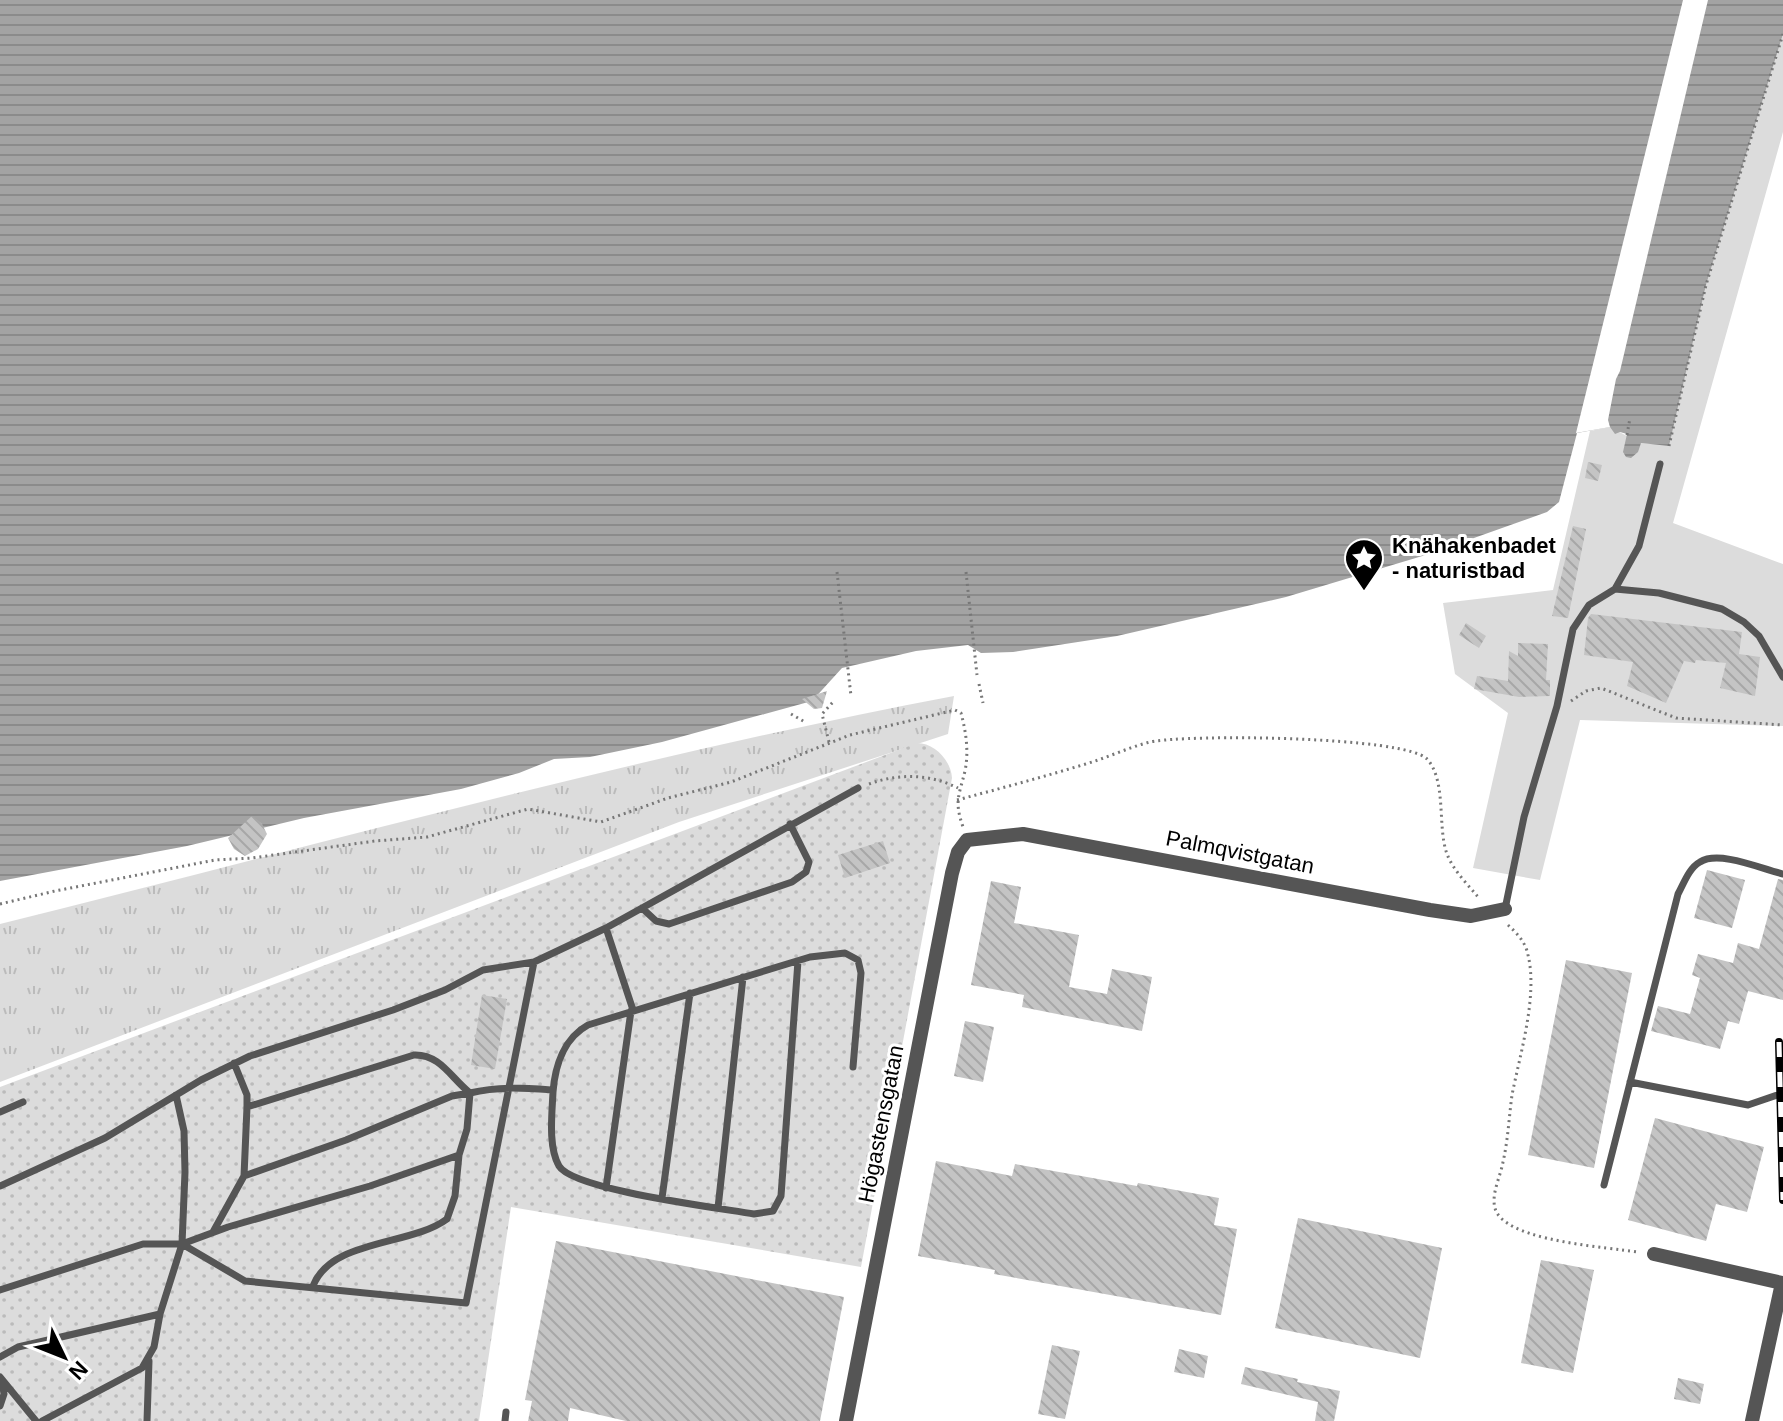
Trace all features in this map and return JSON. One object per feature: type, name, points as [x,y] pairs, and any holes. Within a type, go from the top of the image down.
[{"type":"street","name":"Palmqvistgatan","points":[[967,840],[1023,834],[1430,910],[1471,916],[1499,910]]},
{"type":"street","name":"Högastensgatan","points":[[846,1421],[952,873],[958,852],[967,840]]},
{"type":"street","points":[[1654,1254],[1782,1283],[1752,1421]]},
{"type":"lane","points":[[1499,910],[1554,717],[1573,629],[1589,605],[1615,589],[1639,546],[1660,464]]},
{"type":"lane","points":[[1615,589],[1659,593],[1722,609],[1744,622],[1759,636],[1783,677]]},
{"type":"lane","points":[[0,1186],[105,1138],[234,1063],[301,1038],[393,1010],[445,990],[483,970],[534,962],[606,928],[858,788]]},
{"type":"lane","points":[[642,908],[656,921],[669,924],[792,882],[806,872],[809,862],[790,824]]},
{"type":"lane","points":[[1604,1185],[1678,894],[1691,871],[1701,861],[1721,857],[1783,874]]},
{"type":"lane","points":[[606,928],[632,1011],[606,1188]]},
{"type":"lane","points":[[798,961],[780,1201],[773,1211],[763,1214],[718,1208],[606,1188],[574,1178],[558,1164],[554,1146],[554,1077],[564,1049],[575,1034],[588,1025],[798,961],[845,953],[858,960],[861,973],[853,1067]]},
{"type":"lane","points":[[182,1244],[245,1281],[466,1303],[534,962]]},
{"type":"lane","points":[[718,1208],[743,977]]},
{"type":"lane","points":[[662,1198],[690,993]]},
{"type":"lane","points":[[247,1107],[414,1055],[427,1054],[470,1093],[455,1196],[447,1219],[422,1231],[343,1255],[325,1267],[313,1286]]},
{"type":"lane","points":[[213,1232],[244,1176],[247,1095],[234,1063]]},
{"type":"lane","points":[[1630,1082],[1748,1105],[1780,1094],[1783,1089]]},
{"type":"lane","points":[[244,1176],[346,1140],[452,1096],[490,1088],[553,1090]]},
{"type":"lane","points":[[147,1421],[149,1358],[182,1244],[184,1131],[176,1095]]},
{"type":"lane","points":[[0,1112],[23,1102]]},
{"type":"lane","points":[[0,1290],[143,1244],[182,1244],[459,1155]]},
{"type":"lane","points":[[0,1357],[18,1347],[160,1314]]},
{"type":"lane","points":[[42,1421],[142,1368],[149,1358]]},
{"type":"lane","points":[[0,1406],[4,1394],[1,1378]]},
{"type":"lane","points":[[1,1378],[36,1421]]},
{"type":"path","points":[[1669,446],[1706,285],[1783,34]]},
{"type":"path","points":[[1627,435],[1630,418]]},
{"type":"path","points":[[837,572],[851,696]]},
{"type":"path","points":[[966,572],[977,675]]},
{"type":"path","points":[[979,684],[983,703]]},
{"type":"path","points":[[1554,717],[1586,691],[1601,688],[1676,718],[1783,725]]},
{"type":"path","points":[[829,742],[822,714],[834,701]]},
{"type":"path","points":[[0,904],[215,860],[427,837],[528,809],[601,822],[668,798],[731,782],[829,742],[955,710],[961,713],[967,736],[965,770],[958,788],[956,807],[967,840]]},
{"type":"path","points":[[791,714],[805,722]]},
{"type":"path","points":[[957,800],[1024,783],[1148,743],[1183,737],[1369,744],[1419,753],[1428,760],[1439,792],[1447,854],[1455,868],[1499,910],[1528,952],[1528,1009],[1503,1164],[1493,1201],[1495,1209],[1500,1218],[1527,1232],[1556,1240],[1654,1254]]},
{"type":"path","points":[[858,788],[881,780],[911,776],[946,782],[958,788]]},
{"type":"green space","points":[[1783,34],[1783,132],[1673,523],[1783,564],[1783,726],[1580,720],[1540,880],[1473,868],[1508,713],[1455,674],[1443,603],[1553,590],[1590,431],[1610,427],[1640,443],[1669,445],[1706,285]]},
{"type":"green space","points":[[954,696],[948,734],[679,822],[0,1082],[0,924],[595,774]]},
{"type":"green space","points":[[917,743],[930,746],[940,754],[952,778],[861,1267],[511,1207],[479,1421],[0,1421],[0,1087]]},
{"type":"shaded area","points":[[0,0],[1783,0],[1783,34],[1706,285],[1669,446],[1641,443],[1638,452],[1631,458],[1623,452],[1627,434],[1615,434],[1610,427],[1577,433],[1559,502],[1547,512],[1429,554],[1286,597],[1117,636],[1013,652],[981,653],[968,645],[916,651],[842,668],[812,701],[662,742],[590,757],[554,759],[519,773],[461,789],[0,881]]},
{"type":"pier","points":[[1683,0],[1708,0],[1616,379],[1608,420],[1610,427],[1576,433]]},
{"type":"building","points":[[1588,462],[1602,465],[1598,481],[1585,478]]},
{"type":"building","points":[[1573,526],[1586,529],[1568,618],[1552,616]]},
{"type":"building","points":[[1591,614],[1742,632],[1739,654],[1760,657],[1755,696],[1720,688],[1726,663],[1696,660],[1695,663],[1684,661],[1666,703],[1627,686],[1633,662],[1584,655]]},
{"type":"building","points":[[1466,623],[1486,636],[1479,648],[1459,635]]},
{"type":"building","points":[[1518,643],[1548,644],[1546,680],[1550,680],[1550,696],[1519,697],[1474,689],[1477,676],[1508,681],[1509,651],[1518,656]]},
{"type":"building","points":[[827,691],[822,708],[814,709],[802,699]]},
{"type":"building","points":[[252,816],[262,824],[267,834],[258,849],[245,856],[234,849],[228,838]]},
{"type":"building","points":[[883,841],[890,863],[845,878],[838,855]]},
{"type":"building","points":[[1707,870],[1745,880],[1732,928],[1694,918]]},
{"type":"building","points":[[1778,879],[1783,880],[1783,1000],[1748,991],[1739,1024],[1728,1021],[1720,1049],[1651,1031],[1658,1006],[1690,1014],[1700,978],[1692,975],[1698,954],[1733,963],[1738,943],[1759,949]]},
{"type":"building","points":[[991,881],[1021,887],[1014,923],[1079,935],[1069,987],[1107,994],[1112,969],[1152,977],[1142,1031],[1022,1007],[1024,995],[971,985]]},
{"type":"building","points":[[1566,960],[1632,973],[1594,1168],[1528,1155]]},
{"type":"building","points":[[482,995],[507,999],[495,1069],[471,1065]]},
{"type":"building","points":[[965,1021],[994,1027],[983,1082],[954,1076]]},
{"type":"building","points":[[1655,1118],[1764,1147],[1747,1212],[1716,1204],[1706,1241],[1628,1220]]},
{"type":"building","points":[[936,1161],[1012,1176],[1015,1164],[1219,1198],[1214,1225],[1237,1229],[1221,1315],[994,1274],[995,1270],[918,1256]]},
{"type":"building","points":[[1298,1218],[1442,1248],[1420,1358],[1275,1328]]},
{"type":"building","points":[[556,1241],[844,1297],[820,1421],[626,1421],[570,1408],[568,1421],[528,1421],[532,1401],[525,1400]]},
{"type":"building","points":[[1541,1260],[1594,1270],[1573,1373],[1521,1363]]},
{"type":"building","points":[[1052,1345],[1080,1351],[1065,1419],[1038,1414]]},
{"type":"building","points":[[1179,1349],[1208,1356],[1204,1378],[1174,1372]]},
{"type":"building","points":[[1245,1367],[1340,1391],[1334,1421],[1315,1421],[1318,1402],[1241,1384]]},
{"type":"building","points":[[1678,1378],[1704,1384],[1700,1404],[1674,1399]]},
{"type":"railway","points":[[1779,1042],[1783,1200]]},
{"type":"place","name":"Knähakenbadet - naturistbad","points":[[1364,592]]}]
